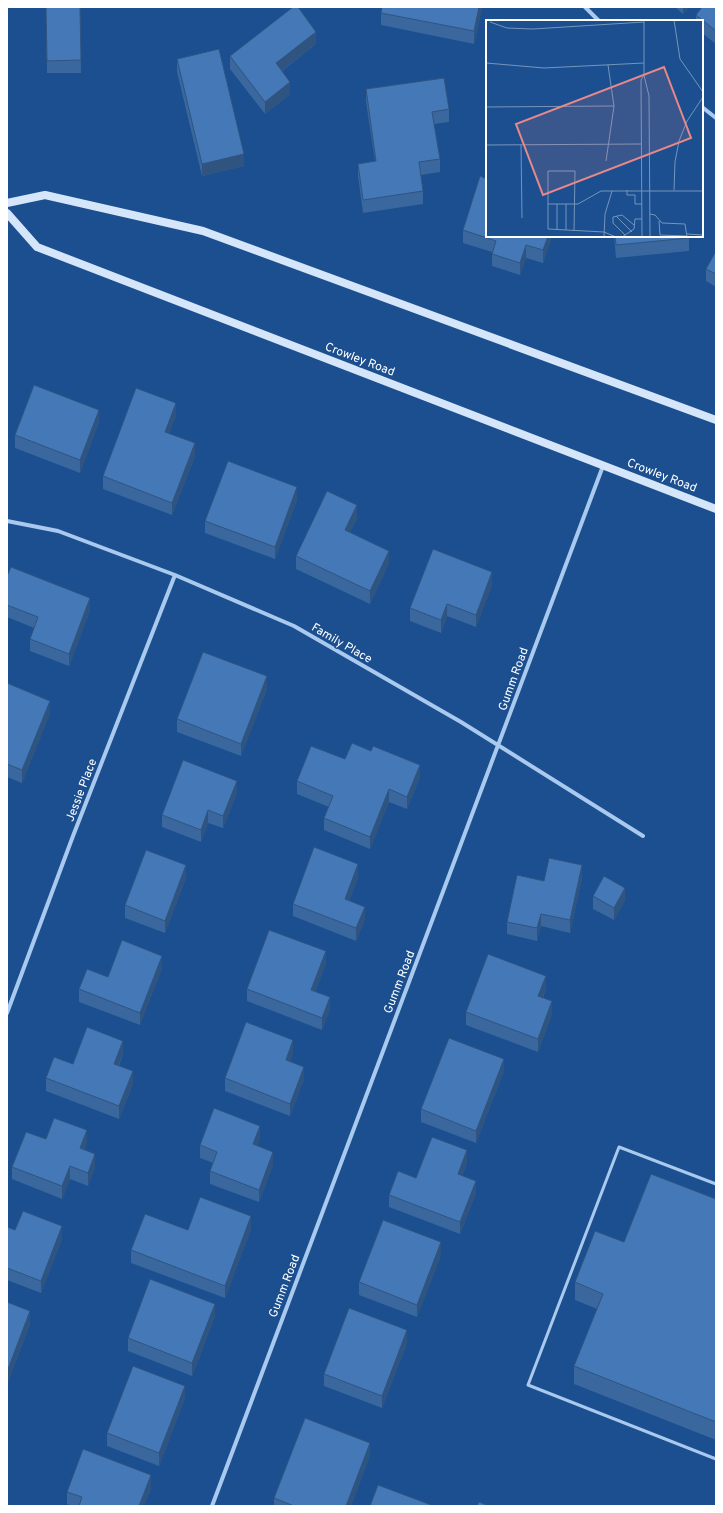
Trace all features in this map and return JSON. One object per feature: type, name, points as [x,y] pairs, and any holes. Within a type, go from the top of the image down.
[{"type":"main road","points":[[7,203],[45,195],[203,231],[716,420]]},
{"type":"main road","name":"Crowley Road","points":[[7,213],[37,246],[716,509]]},
{"type":"street","points":[[585,7],[598,20]]},
{"type":"street","points":[[703,108],[716,118]]},
{"type":"street","name":"Gumm Road","points":[[212,1506],[603,466]]},
{"type":"street","name":"Family Place","points":[[7,521],[58,531],[175,575],[294,626],[460,722],[643,836]]},
{"type":"street","name":"Jessie Place","points":[[7,1013],[76,829],[175,575]]},
{"type":"lane","points":[[716,1184],[619,1147],[528,1385],[716,1459]]},
{"type":"building","points":[[46,7],[80,7],[81,60],[47,61]]},
{"type":"building","points":[[293,7],[298,7],[316,32],[276,63],[290,82],[265,102],[230,56]]},
{"type":"building","points":[[382,7],[479,7],[474,31],[381,13]]},
{"type":"building","points":[[702,7],[716,7],[716,31],[703,20],[696,15]]},
{"type":"building","points":[[219,49],[244,154],[202,164],[177,59]]},
{"type":"building","points":[[444,78],[449,109],[432,112],[440,159],[419,162],[423,191],[363,200],[358,164],[376,161],[366,89]]},
{"type":"building","points":[[480,176],[486,179],[486,237],[548,237],[543,250],[526,245],[520,263],[492,254],[496,241],[463,230]]},
{"type":"building","points":[[615,237],[689,237],[689,238],[616,245]]},
{"type":"building","points":[[716,251],[716,274],[706,269]]},
{"type":"building","points":[[34,385],[99,410],[80,460],[15,435]]},
{"type":"building","points":[[136,388],[176,403],[165,432],[195,443],[172,503],[103,476]]},
{"type":"building","points":[[228,461],[297,487],[275,547],[205,521]]},
{"type":"building","points":[[327,491],[357,505],[345,530],[389,551],[370,591],[296,556]]},
{"type":"building","points":[[433,549],[492,572],[476,615],[447,604],[441,620],[410,608]]},
{"type":"building","points":[[11,567],[90,598],[69,654],[30,639],[38,617],[7,605],[7,576]]},
{"type":"building","points":[[203,652],[267,676],[241,744],[177,719]]},
{"type":"building","points":[[7,683],[50,701],[22,770],[7,764]]},
{"type":"building","points":[[352,743],[371,751],[373,746],[420,765],[407,797],[389,789],[370,837],[324,818],[333,796],[297,781],[311,746],[345,759]]},
{"type":"building","points":[[183,760],[237,781],[223,816],[208,810],[201,830],[162,815]]},
{"type":"building","points":[[314,847],[358,864],[345,899],[365,907],[356,928],[293,904]]},
{"type":"building","points":[[146,850],[186,865],[165,921],[125,905]]},
{"type":"building","points":[[549,858],[582,865],[570,920],[541,914],[537,928],[507,922],[517,875],[544,881]]},
{"type":"building","points":[[604,876],[625,888],[614,908],[593,896]]},
{"type":"building","points":[[269,930],[326,951],[311,990],[330,997],[322,1018],[247,989]]},
{"type":"building","points":[[122,940],[162,956],[140,1013],[79,989],[87,969],[108,977]]},
{"type":"building","points":[[488,954],[546,976],[538,996],[552,1001],[538,1039],[466,1012]]},
{"type":"building","points":[[246,1022],[293,1040],[286,1060],[304,1067],[290,1104],[225,1078]]},
{"type":"building","points":[[87,1027],[123,1041],[114,1064],[133,1071],[119,1106],[46,1078],[54,1057],[73,1064]]},
{"type":"building","points":[[449,1038],[504,1059],[476,1131],[421,1109]]},
{"type":"building","points":[[214,1108],[260,1126],[253,1144],[273,1152],[259,1190],[210,1171],[217,1152],[200,1145]]},
{"type":"building","points":[[54,1118],[87,1130],[80,1148],[95,1154],[88,1173],[70,1166],[62,1186],[12,1167],[26,1132],[46,1139]]},
{"type":"building","points":[[432,1137],[467,1150],[458,1174],[476,1181],[460,1222],[389,1195],[398,1171],[416,1178]]},
{"type":"building","points":[[651,1174],[716,1199],[716,1422],[574,1366],[603,1294],[575,1282],[595,1231],[624,1242]]},
{"type":"building","points":[[200,1197],[251,1216],[225,1286],[131,1250],[145,1214],[188,1230]]},
{"type":"building","points":[[23,1211],[62,1226],[41,1281],[7,1268],[7,1227],[15,1230]]},
{"type":"building","points":[[383,1220],[441,1242],[417,1305],[359,1282]]},
{"type":"building","points":[[150,1279],[215,1304],[192,1363],[128,1338]]},
{"type":"building","points":[[7,1302],[30,1311],[8,1369],[7,1369]]},
{"type":"building","points":[[349,1308],[407,1330],[382,1396],[324,1374]]},
{"type":"building","points":[[133,1366],[185,1386],[159,1453],[107,1433]]},
{"type":"building","points":[[305,1418],[370,1443],[346,1506],[294,1506],[274,1498]]},
{"type":"building","points":[[83,1449],[151,1475],[139,1506],[79,1506],[82,1497],[67,1492]]},
{"type":"building","points":[[378,1485],[434,1506],[370,1506]]},
{"type":"building","points":[[479,1502],[489,1506],[477,1506]]}]
